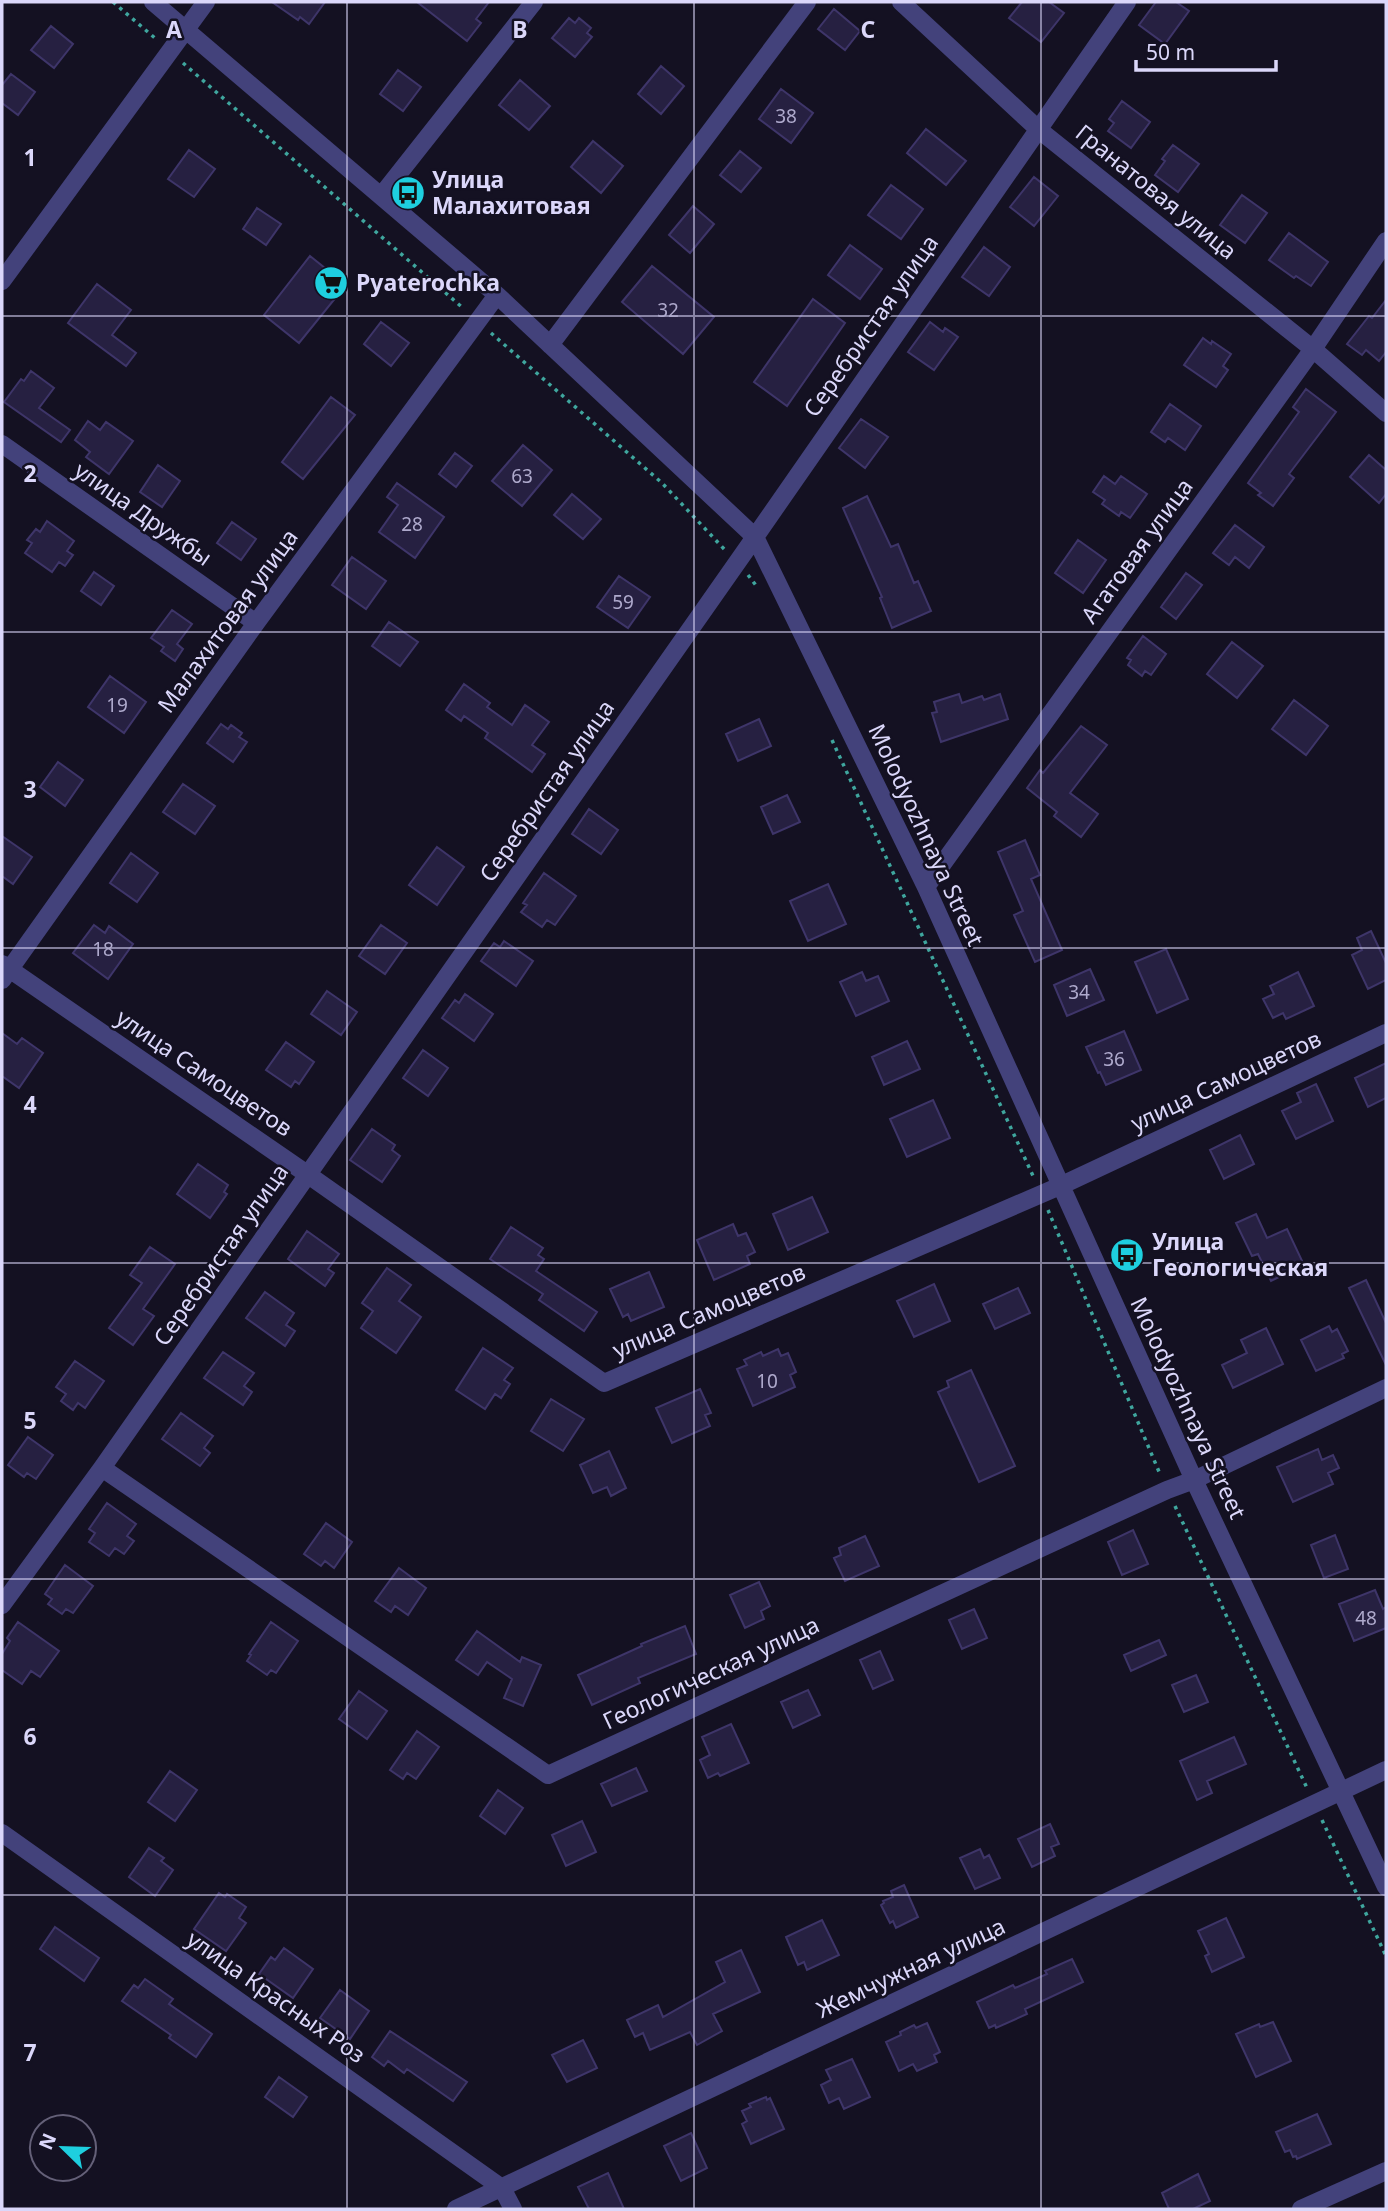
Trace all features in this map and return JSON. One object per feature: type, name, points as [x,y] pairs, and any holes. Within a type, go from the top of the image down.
[{"type":"street","name":"Molodyozhnaya Street","points":[[153,2],[497,295],[755,537],[926,887],[1194,1480],[1386,1887]]},
{"type":"street","points":[[2,281],[206,2]]},
{"type":"street","points":[[381,196],[534,2]]},
{"type":"street","points":[[550,345],[807,2]]},
{"type":"street","name":"Гранатовая улица","points":[[901,2],[1038,129],[1313,349],[1386,413]]},
{"type":"street","name":"Серебристая улица","points":[[2,1605],[102,1468],[1127,2]]},
{"type":"street","name":"Агатовая улица","points":[[926,887],[1313,349],[1386,241]]},
{"type":"street","name":"Малахитовая улица","points":[[4,971],[497,295]]},
{"type":"street","name":"улица Дружбы","points":[[2,444],[256,623]]},
{"type":"street","name":"улица Самоцветов","points":[[4,971],[307,1174],[604,1383],[1060,1186],[1386,1033]]},
{"type":"street","name":"Геологическая улица","points":[[102,1468],[548,1775],[1167,1490],[1194,1480],[1386,1388]]},
{"type":"street","name":"Жемчужная улица","points":[[456,2209],[1386,1770]]},
{"type":"street","name":"улица Красных Роз","points":[[2,1833],[502,2188],[513,2209]]},
{"type":"street","points":[[1301,2209],[1386,2171]]},
{"type":"path","points":[[113,2],[662,483],[759,589]]},
{"type":"path","points":[[831,737],[1041,1194],[1167,1490],[1386,1956]]},
{"type":"building","points":[[272,2],[325,2],[309,24],[300,17],[298,20]]},
{"type":"building","points":[[417,2],[489,2],[476,19],[481,23],[467,41]]},
{"type":"building","points":[[1022,2],[1049,2],[1064,13],[1041,42],[1009,18]]},
{"type":"building","points":[[1156,2],[1176,2],[1189,11],[1165,44],[1139,25]]},
{"type":"building","points":[[834,9],[860,31],[845,50],[818,29]]},
{"type":"building","points":[[569,18],[575,23],[579,18],[591,28],[587,33],[592,37],[575,57],[552,38]]},
{"type":"building","points":[[51,26],[73,44],[54,68],[31,50]]},
{"type":"building","points":[[661,66],[684,86],[661,114],[638,94]]},
{"type":"building","points":[[398,70],[421,87],[403,111],[380,94]]},
{"type":"building","points":[[11,74],[35,92],[18,115],[2,103],[2,85]]},
{"type":"building","points":[[520,80],[550,106],[529,130],[499,105]]},
{"type":"building","points":[[781,89],[813,113],[791,143],[759,119]]},
{"type":"building","points":[[1122,101],[1150,122],[1131,148],[1108,131],[1114,123],[1109,119]]},
{"type":"building","points":[[926,129],[966,161],[946,185],[907,153]]},
{"type":"building","points":[[593,141],[623,166],[601,193],[571,167]]},
{"type":"building","points":[[1173,145],[1199,164],[1178,192],[1155,175],[1165,161],[1162,159]]},
{"type":"building","points":[[189,150],[215,169],[194,197],[168,179]]},
{"type":"building","points":[[740,151],[761,168],[741,192],[720,175]]},
{"type":"building","points":[[1034,177],[1058,196],[1034,226],[1010,207]]},
{"type":"building","points":[[891,185],[923,209],[901,239],[868,215]]},
{"type":"building","points":[[1242,195],[1267,213],[1245,243],[1220,225]]},
{"type":"building","points":[[693,206],[714,224],[690,253],[669,235]]},
{"type":"building","points":[[257,208],[281,224],[266,245],[243,229]]},
{"type":"building","points":[[1289,233],[1328,262],[1311,286],[1296,276],[1294,278],[1269,260]]},
{"type":"building","points":[[850,245],[882,269],[860,299],[828,275]]},
{"type":"building","points":[[984,247],[1010,267],[989,296],[962,277]]},
{"type":"building","points":[[310,256],[346,285],[299,343],[264,315]]},
{"type":"building","points":[[652,266],[714,317],[683,354],[622,302]]},
{"type":"building","points":[[97,284],[131,310],[112,335],[136,353],[126,366],[68,323]]},
{"type":"building","points":[[813,299],[845,323],[787,406],[754,382]]},
{"type":"building","points":[[1386,300],[1386,352],[1379,361],[1366,350],[1362,355],[1347,344],[1369,316],[1372,318]]},
{"type":"building","points":[[381,322],[409,343],[391,366],[364,344]]},
{"type":"building","points":[[930,322],[943,332],[945,328],[958,337],[934,370],[908,352]]},
{"type":"building","points":[[1203,338],[1231,354],[1223,366],[1228,370],[1216,387],[1184,365]]},
{"type":"building","points":[[31,371],[54,388],[39,408],[70,430],[61,442],[4,402],[21,379],[24,381]]},
{"type":"building","points":[[1306,389],[1336,412],[1289,474],[1294,478],[1273,506],[1248,483],[1299,412],[1293,407]]},
{"type":"building","points":[[331,397],[355,415],[303,479],[282,462]]},
{"type":"building","points":[[1170,404],[1201,426],[1185,450],[1168,438],[1165,442],[1151,432]]},
{"type":"building","points":[[861,419],[888,437],[865,468],[839,448]]},
{"type":"building","points":[[88,421],[100,430],[106,422],[133,441],[109,474],[86,457],[90,452],[75,440]]},
{"type":"building","points":[[523,445],[552,470],[522,506],[492,481]]},
{"type":"building","points":[[455,453],[472,466],[456,487],[439,474]]},
{"type":"building","points":[[1369,455],[1386,470],[1386,494],[1379,503],[1350,477]]},
{"type":"building","points":[[158,465],[180,481],[162,507],[140,492]]},
{"type":"building","points":[[1104,476],[1115,484],[1121,476],[1147,494],[1130,518],[1121,512],[1119,516],[1102,504],[1105,500],[1093,492]]},
{"type":"building","points":[[397,483],[444,517],[415,558],[379,532],[398,505],[387,497]]},
{"type":"building","points":[[572,494],[601,519],[583,539],[554,515]]},
{"type":"building","points":[[867,496],[891,547],[898,544],[914,583],[918,581],[931,611],[892,628],[880,598],[882,597],[843,508]]},
{"type":"building","points":[[47,521],[74,541],[67,551],[73,555],[65,566],[59,562],[52,572],[25,553],[32,543],[27,540],[36,529],[40,532]]},
{"type":"building","points":[[232,522],[256,539],[241,560],[217,543]]},
{"type":"building","points":[[1235,525],[1264,547],[1249,568],[1235,557],[1229,565],[1213,553]]},
{"type":"building","points":[[1078,540],[1106,560],[1083,593],[1055,573]]},
{"type":"building","points":[[352,557],[386,581],[366,609],[332,585]]},
{"type":"building","points":[[94,572],[114,586],[101,605],[81,591]]},
{"type":"building","points":[[1186,573],[1202,585],[1176,619],[1161,607]]},
{"type":"building","points":[[619,576],[650,597],[628,628],[597,607]]},
{"type":"building","points":[[172,610],[192,624],[177,644],[183,649],[175,661],[161,651],[164,647],[151,638]]},
{"type":"building","points":[[389,622],[418,642],[400,666],[372,646]]},
{"type":"building","points":[[1143,636],[1166,654],[1151,675],[1145,671],[1142,676],[1128,665],[1131,660],[1127,658]]},
{"type":"building","points":[[1232,642],[1263,666],[1237,698],[1207,674]]},
{"type":"building","points":[[110,676],[146,702],[124,733],[88,707]]},
{"type":"building","points":[[464,684],[490,703],[487,707],[512,725],[525,705],[549,722],[532,745],[545,754],[532,772],[485,738],[488,733],[464,716],[461,721],[446,710]]},
{"type":"building","points":[[959,694],[962,703],[982,696],[984,700],[1000,694],[1008,719],[941,742],[932,713],[937,712],[934,702]]},
{"type":"building","points":[[1294,700],[1328,726],[1306,755],[1272,729]]},
{"type":"building","points":[[759,719],[771,746],[738,761],[726,734]]},
{"type":"building","points":[[221,724],[228,729],[231,725],[242,733],[239,737],[247,742],[233,762],[207,743]]},
{"type":"building","points":[[1081,726],[1107,745],[1070,793],[1098,814],[1081,837],[1054,816],[1057,812],[1027,788],[1040,770],[1043,773]]},
{"type":"building","points":[[58,762],[83,780],[65,806],[40,787]]},
{"type":"building","points":[[183,784],[215,806],[195,834],[163,812]]},
{"type":"building","points":[[787,795],[800,822],[773,834],[761,807]]},
{"type":"building","points":[[589,809],[618,830],[601,854],[572,834]]},
{"type":"building","points":[[2,836],[32,857],[13,884],[2,876]]},
{"type":"building","points":[[1025,840],[1040,875],[1031,879],[1062,950],[1035,962],[1014,915],[1023,911],[998,852]]},
{"type":"building","points":[[437,847],[464,867],[437,905],[409,885]]},
{"type":"building","points":[[131,853],[158,873],[137,902],[110,883]]},
{"type":"building","points":[[544,873],[576,896],[555,925],[547,920],[542,927],[521,912],[527,905],[523,903]]},
{"type":"building","points":[[828,884],[846,924],[808,941],[790,901]]},
{"type":"building","points":[[94,925],[105,933],[109,926],[133,944],[108,979],[73,953]]},
{"type":"building","points":[[381,925],[407,943],[385,974],[359,956]]},
{"type":"building","points":[[1371,931],[1386,963],[1386,980],[1368,989],[1352,955],[1362,950],[1357,938]]},
{"type":"building","points":[[504,941],[533,961],[516,986],[481,961],[494,943],[500,947]]},
{"type":"building","points":[[1166,949],[1188,999],[1157,1013],[1135,962]]},
{"type":"building","points":[[1090,969],[1104,1000],[1067,1016],[1054,985]]},
{"type":"building","points":[[862,972],[866,981],[878,976],[889,1001],[856,1016],[840,982]]},
{"type":"building","points":[[1298,972],[1314,1006],[1286,1019],[1283,1013],[1273,1018],[1263,999],[1274,994],[1270,986]]},
{"type":"building","points":[[327,991],[357,1012],[341,1035],[311,1014]]},
{"type":"building","points":[[465,994],[493,1014],[474,1041],[442,1018],[455,1000],[459,1003]]},
{"type":"building","points":[[1124,1031],[1141,1070],[1106,1085],[1086,1047]]},
{"type":"building","points":[[2,1033],[17,1044],[22,1038],[43,1053],[19,1088],[2,1076]]},
{"type":"building","points":[[907,1041],[920,1069],[884,1085],[872,1057]]},
{"type":"building","points":[[286,1042],[314,1062],[299,1084],[295,1081],[291,1087],[266,1070]]},
{"type":"building","points":[[423,1050],[448,1068],[428,1096],[403,1078]]},
{"type":"building","points":[[1386,1063],[1386,1098],[1368,1107],[1355,1078]]},
{"type":"building","points":[[1316,1084],[1333,1121],[1296,1139],[1282,1111],[1301,1102],[1297,1093]]},
{"type":"building","points":[[933,1100],[950,1138],[907,1157],[890,1119]]},
{"type":"building","points":[[372,1129],[395,1145],[392,1150],[400,1156],[382,1182],[350,1160]]},
{"type":"building","points":[[1240,1135],[1254,1164],[1224,1179],[1210,1150]]},
{"type":"building","points":[[198,1164],[228,1185],[224,1192],[227,1194],[210,1218],[177,1194]]},
{"type":"building","points":[[812,1197],[828,1232],[788,1250],[773,1214]]},
{"type":"building","points":[[1256,1214],[1267,1238],[1287,1229],[1304,1265],[1271,1281],[1258,1254],[1252,1256],[1236,1223]]},
{"type":"building","points":[[733,1224],[738,1236],[746,1233],[755,1252],[747,1256],[750,1264],[714,1280],[697,1240]]},
{"type":"building","points":[[511,1227],[543,1248],[538,1255],[544,1259],[536,1271],[597,1312],[584,1331],[539,1300],[543,1294],[490,1259]]},
{"type":"building","points":[[307,1231],[339,1254],[328,1269],[334,1273],[325,1286],[288,1259]]},
{"type":"building","points":[[150,1247],[175,1264],[143,1309],[154,1316],[133,1345],[109,1328],[142,1283],[130,1275]]},
{"type":"building","points":[[387,1268],[411,1285],[399,1301],[421,1317],[396,1353],[361,1328],[373,1311],[362,1303]]},
{"type":"building","points":[[649,1272],[664,1307],[631,1321],[628,1314],[623,1317],[610,1289]]},
{"type":"building","points":[[1366,1280],[1386,1323],[1386,1365],[1349,1288]]},
{"type":"building","points":[[934,1284],[950,1321],[914,1337],[897,1301]]},
{"type":"building","points":[[1018,1288],[1030,1313],[995,1329],[983,1304]]},
{"type":"building","points":[[265,1292],[294,1313],[286,1325],[295,1331],[285,1346],[246,1318]]},
{"type":"building","points":[[1329,1326],[1332,1332],[1337,1329],[1348,1351],[1342,1354],[1344,1358],[1316,1371],[1301,1340]]},
{"type":"building","points":[[1266,1328],[1283,1364],[1233,1388],[1222,1365],[1247,1353],[1241,1340]]},
{"type":"building","points":[[483,1348],[513,1368],[504,1380],[510,1384],[501,1398],[495,1394],[485,1409],[456,1390]]},
{"type":"building","points":[[778,1349],[781,1356],[788,1353],[796,1372],[790,1375],[795,1387],[753,1406],[737,1369],[747,1365],[744,1360],[761,1352],[763,1356]]},
{"type":"building","points":[[223,1352],[254,1373],[244,1386],[252,1392],[243,1405],[204,1378]]},
{"type":"building","points":[[75,1361],[104,1381],[85,1408],[78,1403],[73,1410],[61,1401],[66,1394],[56,1387]]},
{"type":"building","points":[[971,1370],[1015,1466],[979,1482],[938,1392],[949,1387],[947,1381]]},
{"type":"building","points":[[700,1389],[711,1413],[705,1415],[710,1426],[672,1443],[656,1408]]},
{"type":"building","points":[[551,1399],[584,1419],[563,1451],[531,1431]]},
{"type":"building","points":[[181,1413],[213,1436],[204,1448],[210,1453],[200,1466],[162,1439]]},
{"type":"building","points":[[28,1437],[53,1455],[36,1479],[27,1473],[24,1477],[8,1465]]},
{"type":"building","points":[[1318,1449],[1322,1460],[1333,1455],[1339,1468],[1328,1473],[1333,1484],[1293,1502],[1277,1467]]},
{"type":"building","points":[[609,1451],[626,1488],[611,1496],[607,1487],[593,1493],[580,1465]]},
{"type":"building","points":[[107,1503],[136,1524],[127,1536],[134,1541],[124,1554],[115,1548],[109,1556],[89,1542],[95,1533],[89,1529]]},
{"type":"building","points":[[326,1523],[352,1542],[334,1568],[325,1561],[321,1566],[304,1554]]},
{"type":"building","points":[[1133,1530],[1148,1564],[1122,1575],[1108,1542]]},
{"type":"building","points":[[1335,1535],[1348,1569],[1324,1578],[1311,1545]]},
{"type":"building","points":[[865,1536],[879,1566],[845,1581],[834,1558],[841,1555],[839,1548]]},
{"type":"building","points":[[65,1565],[93,1586],[73,1613],[66,1609],[62,1614],[48,1604],[52,1599],[45,1594]]},
{"type":"building","points":[[399,1568],[426,1588],[408,1615],[395,1606],[391,1612],[375,1601]]},
{"type":"building","points":[[759,1582],[770,1606],[761,1611],[764,1619],[745,1628],[730,1595]]},
{"type":"building","points":[[1375,1590],[1383,1609],[1386,1607],[1386,1628],[1354,1641],[1339,1604]]},
{"type":"building","points":[[974,1609],[987,1638],[962,1649],[949,1620]]},
{"type":"building","points":[[18,1622],[59,1651],[40,1677],[31,1671],[22,1684],[2,1670],[2,1654],[10,1641],[7,1638]]},
{"type":"building","points":[[271,1622],[298,1641],[276,1673],[271,1670],[267,1675],[247,1661]]},
{"type":"building","points":[[685,1626],[696,1654],[638,1678],[640,1683],[592,1705],[578,1675]]},
{"type":"building","points":[[477,1631],[520,1662],[522,1657],[541,1665],[523,1706],[504,1698],[512,1679],[487,1662],[478,1675],[456,1660]]},
{"type":"building","points":[[1159,1640],[1166,1655],[1131,1671],[1124,1655]]},
{"type":"building","points":[[880,1651],[893,1680],[873,1689],[860,1660]]},
{"type":"building","points":[[1196,1675],[1208,1702],[1184,1712],[1172,1685]]},
{"type":"building","points":[[808,1690],[820,1715],[793,1728],[781,1702]]},
{"type":"building","points":[[359,1691],[387,1711],[367,1739],[339,1719]]},
{"type":"building","points":[[731,1724],[749,1763],[720,1776],[718,1773],[708,1778],[700,1760],[710,1755],[702,1737]]},
{"type":"building","points":[[417,1731],[439,1747],[416,1779],[407,1773],[403,1779],[390,1770]]},
{"type":"building","points":[[1234,1737],[1246,1764],[1207,1781],[1212,1793],[1197,1800],[1180,1761]]},
{"type":"building","points":[[636,1768],[647,1791],[612,1806],[601,1784]]},
{"type":"building","points":[[170,1771],[197,1790],[175,1821],[148,1802]]},
{"type":"building","points":[[498,1790],[523,1808],[505,1834],[480,1816]]},
{"type":"building","points":[[582,1821],[596,1852],[566,1866],[552,1835]]},
{"type":"building","points":[[1050,1824],[1059,1844],[1051,1847],[1055,1856],[1032,1867],[1018,1839]]},
{"type":"building","points":[[149,1848],[164,1858],[161,1861],[173,1870],[155,1896],[129,1877]]},
{"type":"building","points":[[980,1849],[984,1858],[989,1855],[1000,1878],[975,1889],[960,1858]]},
{"type":"building","points":[[904,1885],[918,1917],[896,1928],[893,1921],[890,1923],[881,1905],[883,1901],[893,1897],[891,1891]]},
{"type":"building","points":[[219,1893],[225,1897],[227,1894],[246,1907],[239,1918],[246,1923],[226,1951],[194,1929]]},
{"type":"building","points":[[1226,1918],[1244,1957],[1212,1972],[1205,1956],[1209,1954],[1198,1931]]},
{"type":"building","points":[[822,1920],[839,1955],[807,1970],[804,1962],[798,1965],[786,1937]]},
{"type":"building","points":[[55,1927],[99,1958],[84,1981],[40,1949]]},
{"type":"building","points":[[284,1948],[313,1969],[293,1998],[259,1974],[271,1957],[275,1960]]},
{"type":"building","points":[[741,1950],[760,1992],[713,2014],[722,2031],[697,2045],[690,2032],[650,2050],[643,2033],[635,2037],[627,2020],[658,2005],[663,2017],[725,1982],[716,1962]]},
{"type":"building","points":[[1072,1959],[1083,1982],[1025,2009],[1027,2014],[996,2028],[995,2025],[989,2028],[977,2002],[1013,1985],[1015,1988],[1047,1974],[1045,1971]]},
{"type":"building","points":[[145,1979],[173,1999],[169,2004],[212,2034],[196,2057],[169,2038],[171,2035],[122,2001],[134,1985],[138,1988]]},
{"type":"building","points":[[340,1990],[369,2011],[350,2039],[320,2018]]},
{"type":"building","points":[[1273,2022],[1291,2061],[1256,2077],[1236,2034],[1259,2024],[1260,2027]]},
{"type":"building","points":[[927,2023],[940,2052],[934,2055],[937,2062],[917,2071],[913,2064],[899,2071],[886,2042],[914,2025],[916,2028]]},
{"type":"building","points":[[390,2031],[467,2082],[453,2101],[407,2069],[404,2073],[388,2061],[384,2066],[372,2057]]},
{"type":"building","points":[[583,2040],[597,2068],[567,2082],[552,2055]]},
{"type":"building","points":[[852,2059],[870,2097],[844,2109],[839,2098],[829,2103],[821,2085],[831,2080],[826,2070]]},
{"type":"building","points":[[279,2077],[307,2097],[293,2117],[265,2097]]},
{"type":"building","points":[[766,2097],[767,2100],[770,2098],[784,2129],[751,2144],[742,2124],[747,2121],[742,2111],[751,2107],[749,2104]]},
{"type":"building","points":[[1317,2114],[1331,2144],[1297,2159],[1290,2150],[1285,2152],[1276,2132]]},
{"type":"building","points":[[691,2133],[707,2168],[681,2181],[664,2146]]},
{"type":"building","points":[[608,2173],[624,2209],[589,2209],[578,2187]]},
{"type":"building","points":[[1198,2174],[1210,2201],[1193,2209],[1169,2209],[1162,2193]]},
{"type":"place","name":"Улица Малахитовая","points":[[408,193]]},
{"type":"place","name":"Pyaterochka","points":[[331,283]]},
{"type":"place","name":"Улица Геологическая","points":[[1127,1255]]}]
